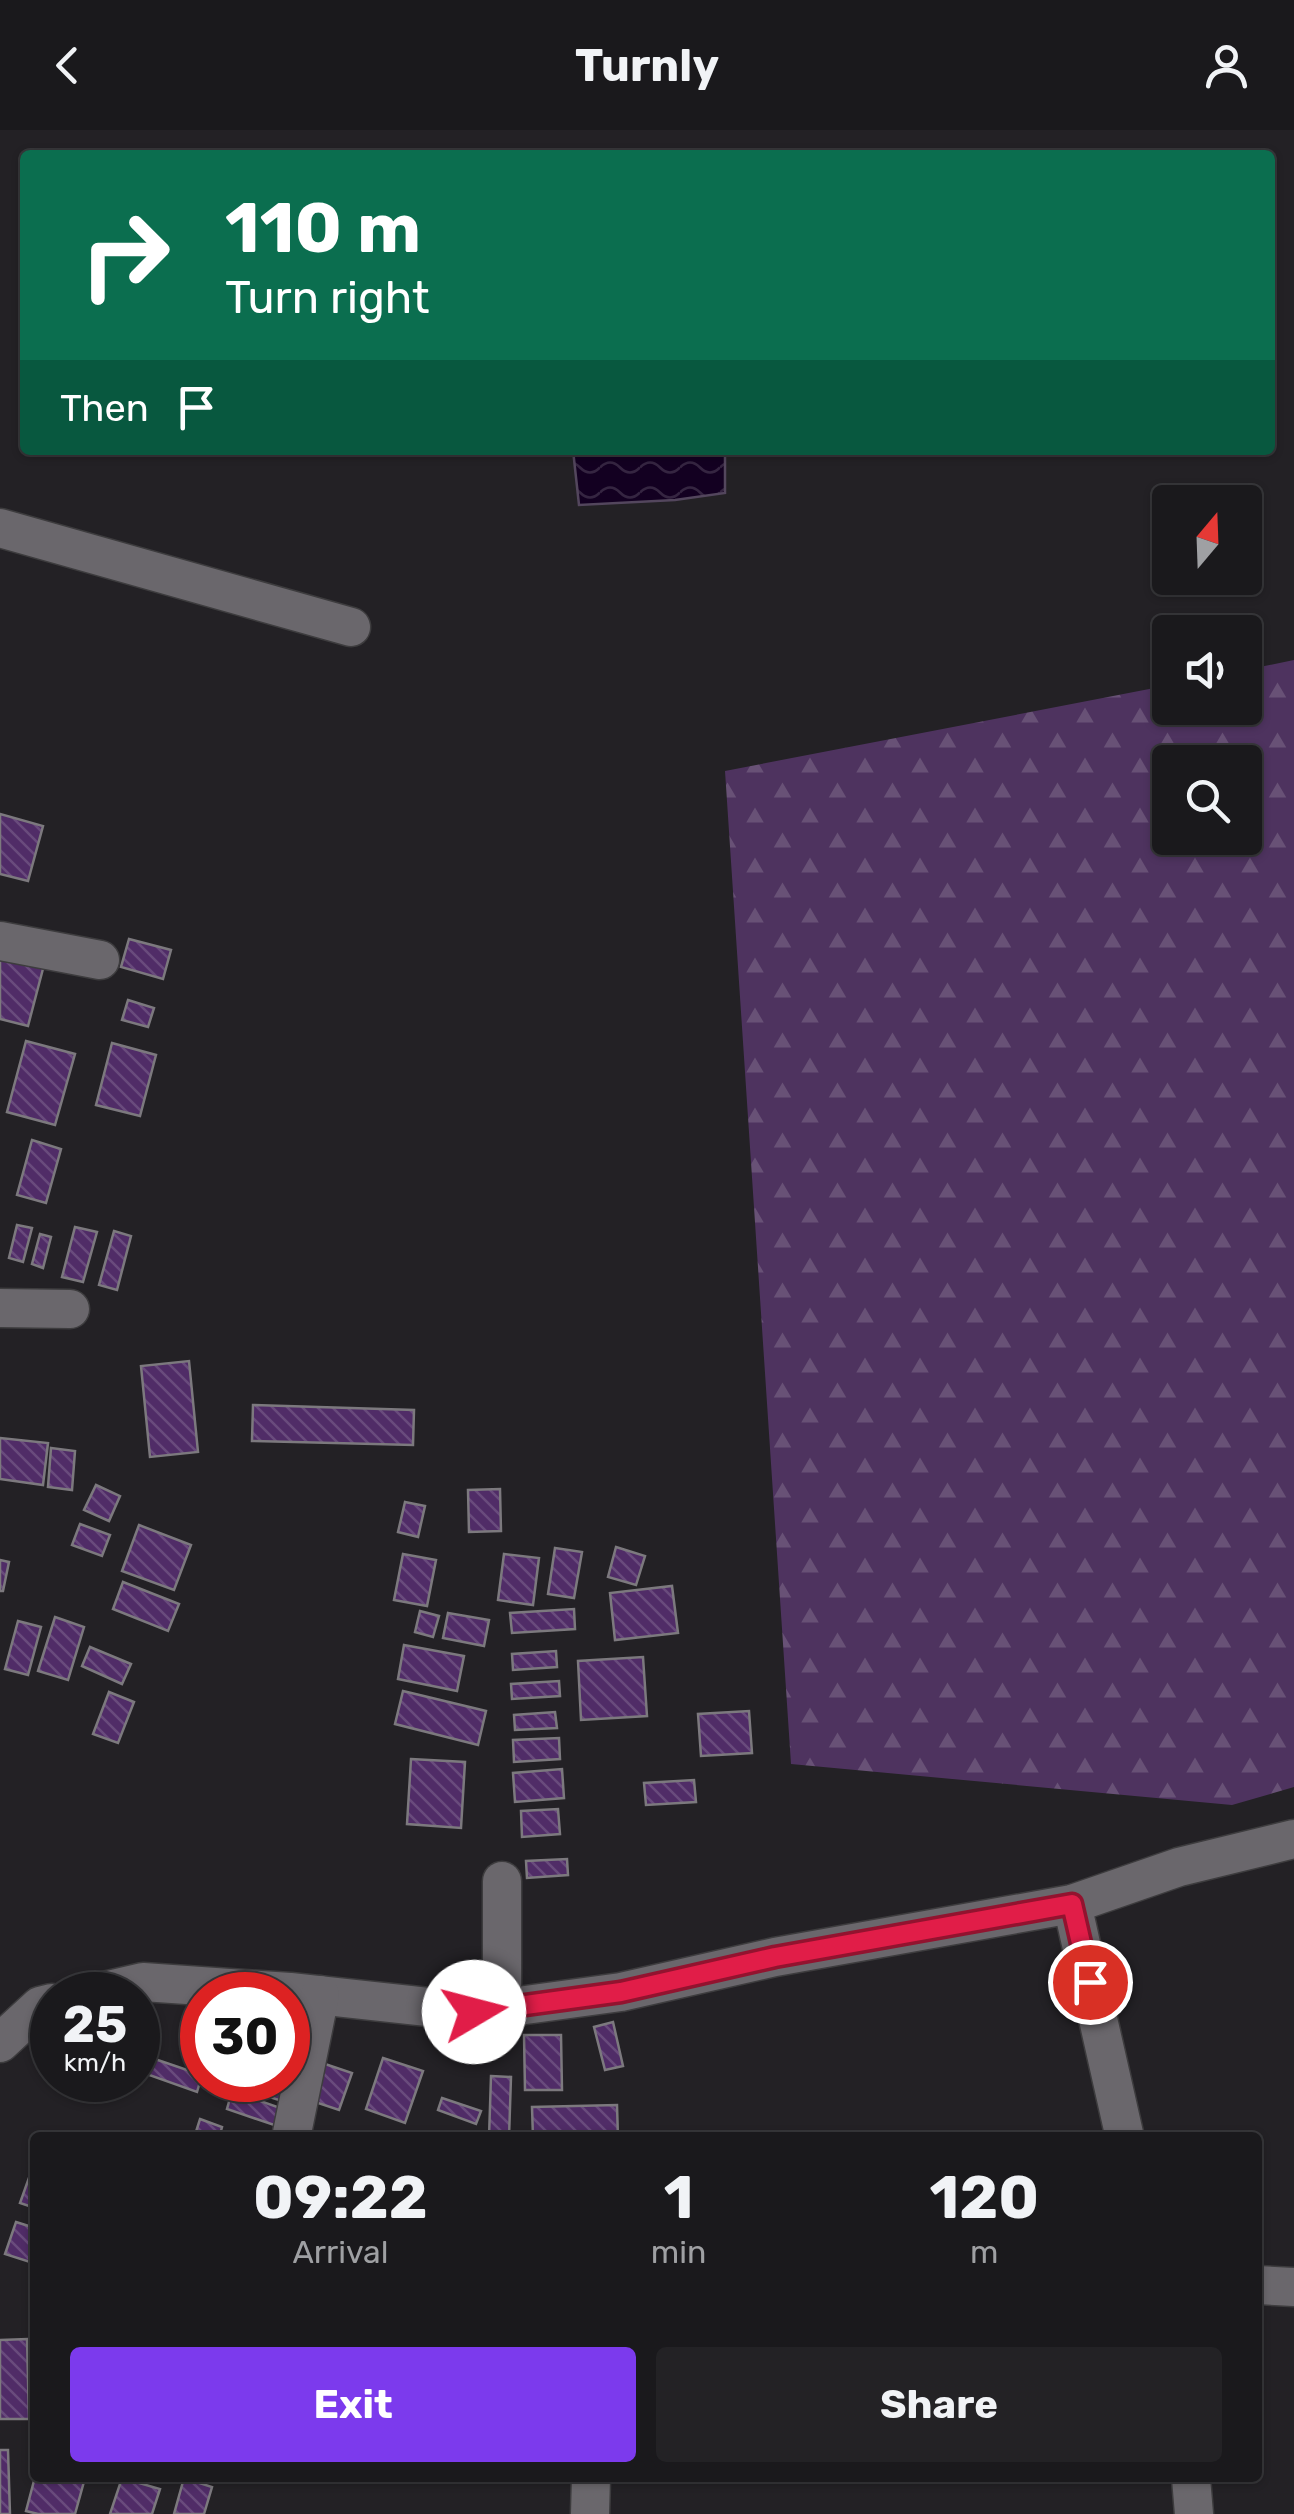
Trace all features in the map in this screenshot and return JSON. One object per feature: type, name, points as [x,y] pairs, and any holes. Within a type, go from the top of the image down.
[{"type":"street","points":[[0,528],[351,627]]},
{"type":"street","points":[[0,941],[100,960]]},
{"type":"street","points":[[4,1316],[70,1309]]},
{"type":"street","points":[[160,1983],[474,2012],[621,1992],[775,1957],[1072,1904],[1179,1868],[1294,1839]]},
{"type":"street","points":[[502,1882],[502,2008]]},
{"type":"street","points":[[1072,1904],[1124,2132]]},
{"type":"street","points":[[292,2132],[320,1995]]},
{"type":"street","points":[[0,2043],[30,2015]]},
{"type":"street","points":[[1262,2285],[1294,2287]]},
{"type":"street","points":[[590,2514],[591,2482]]},
{"type":"street","points":[[1191,2482],[1194,2514]]},
{"type":"green space","points":[[1294,660],[1294,1787],[1232,1805],[791,1764],[725,771],[1152,688],[1152,725],[1262,725],[1262,667]]},
{"type":"water","points":[[574,455],[725,455],[725,493],[579,505]]},
{"type":"building","points":[[0,814],[43,826],[28,881],[0,874]]},
{"type":"building","points":[[129,939],[171,950],[163,979],[121,967]]},
{"type":"building","points":[[0,953],[44,965],[28,1026],[0,1019]]},
{"type":"building","points":[[128,1000],[154,1008],[148,1027],[122,1020]]},
{"type":"building","points":[[26,1041],[75,1054],[55,1125],[7,1112]]},
{"type":"building","points":[[112,1043],[156,1055],[140,1116],[96,1105]]},
{"type":"building","points":[[32,1140],[61,1149],[46,1203],[17,1195]]},
{"type":"building","points":[[17,1225],[32,1228],[23,1262],[9,1258]]},
{"type":"building","points":[[75,1227],[97,1232],[83,1282],[62,1277]]},
{"type":"building","points":[[114,1231],[131,1236],[117,1290],[99,1285]]},
{"type":"building","points":[[40,1234],[51,1237],[43,1268],[32,1264]]},
{"type":"building","points":[[189,1361],[198,1452],[150,1457],[141,1366]]},
{"type":"building","points":[[253,1405],[414,1410],[413,1445],[252,1441]]},
{"type":"building","points":[[0,1438],[48,1443],[43,1485],[0,1479]]},
{"type":"building","points":[[51,1448],[75,1451],[72,1490],[48,1487]]},
{"type":"building","points":[[96,1485],[120,1496],[109,1521],[84,1510]]},
{"type":"building","points":[[500,1489],[501,1531],[469,1532],[468,1490]]},
{"type":"building","points":[[405,1502],[425,1506],[418,1537],[398,1532]]},
{"type":"building","points":[[80,1524],[110,1535],[102,1556],[72,1545]]},
{"type":"building","points":[[139,1525],[191,1545],[174,1590],[122,1571]]},
{"type":"building","points":[[616,1547],[645,1556],[636,1585],[608,1577]]},
{"type":"building","points":[[555,1548],[582,1552],[574,1598],[548,1594]]},
{"type":"building","points":[[403,1554],[436,1560],[427,1606],[394,1600]]},
{"type":"building","points":[[504,1554],[539,1558],[533,1605],[498,1600]]},
{"type":"building","points":[[0,1560],[9,1562],[3,1591],[0,1591]]},
{"type":"building","points":[[123,1582],[179,1604],[168,1631],[113,1609]]},
{"type":"building","points":[[672,1586],[678,1633],[615,1640],[610,1593]]},
{"type":"building","points":[[574,1609],[575,1629],[512,1633],[510,1613]]},
{"type":"building","points":[[420,1611],[439,1616],[433,1637],[415,1632]]},
{"type":"building","points":[[448,1613],[489,1620],[484,1646],[443,1638]]},
{"type":"building","points":[[55,1617],[84,1627],[68,1680],[38,1671]]},
{"type":"building","points":[[18,1621],[41,1627],[28,1675],[5,1669]]},
{"type":"building","points":[[404,1645],[464,1656],[457,1691],[398,1679]]},
{"type":"building","points":[[90,1647],[131,1664],[122,1684],[82,1666]]},
{"type":"building","points":[[556,1651],[557,1667],[513,1670],[512,1654]]},
{"type":"building","points":[[643,1657],[647,1716],[581,1720],[578,1661]]},
{"type":"building","points":[[559,1681],[560,1696],[512,1699],[511,1684]]},
{"type":"building","points":[[403,1691],[486,1711],[478,1745],[395,1724]]},
{"type":"building","points":[[109,1692],[134,1702],[118,1743],[93,1734]]},
{"type":"building","points":[[749,1711],[752,1753],[701,1756],[698,1714]]},
{"type":"building","points":[[555,1712],[557,1728],[515,1730],[514,1715]]},
{"type":"building","points":[[559,1738],[560,1759],[514,1762],[513,1740]]},
{"type":"building","points":[[411,1759],[465,1762],[461,1828],[407,1824]]},
{"type":"building","points":[[562,1769],[564,1798],[515,1802],[513,1773]]},
{"type":"building","points":[[694,1780],[696,1802],[646,1805],[644,1783]]},
{"type":"building","points":[[558,1809],[560,1834],[522,1837],[521,1811]]},
{"type":"building","points":[[567,1859],[568,1875],[527,1878],[526,1861]]},
{"type":"building","points":[[613,2022],[623,2066],[605,2070],[594,2027]]},
{"type":"building","points":[[524,2035],[561,2035],[562,2090],[525,2090]]},
{"type":"building","points":[[383,2058],[423,2071],[405,2123],[366,2109]]},
{"type":"building","points":[[160,2061],[180,2068],[180,2086],[160,2079]]},
{"type":"building","points":[[325,2064],[352,2073],[339,2110],[312,2101]]},
{"type":"building","points":[[491,2076],[511,2077],[509,2132],[489,2132]]},
{"type":"building","points":[[442,2098],[481,2111],[476,2124],[438,2110]]},
{"type":"building","points":[[229,2102],[263,2102],[283,2109],[277,2126],[227,2109]]},
{"type":"building","points":[[617,2105],[618,2132],[533,2132],[532,2107]]},
{"type":"building","points":[[200,2119],[222,2127],[221,2132],[196,2132]]},
{"type":"building","points":[[30,2175],[30,2206],[20,2203]]},
{"type":"building","points":[[16,2222],[30,2226],[30,2262],[5,2254]]},
{"type":"building","points":[[27,2339],[29,2419],[0,2419],[0,2340]]},
{"type":"building","points":[[0,2450],[8,2450],[10,2514],[0,2514]]},
{"type":"building","points":[[34,2482],[84,2482],[75,2514],[26,2511]]},
{"type":"building","points":[[121,2482],[160,2489],[152,2514],[110,2514]]},
{"type":"building","points":[[183,2482],[212,2487],[204,2514],[174,2514]]},
{"type":"route","points":[[474,2012],[621,1992],[775,1957],[1072,1904],[1090,1982]]}]
